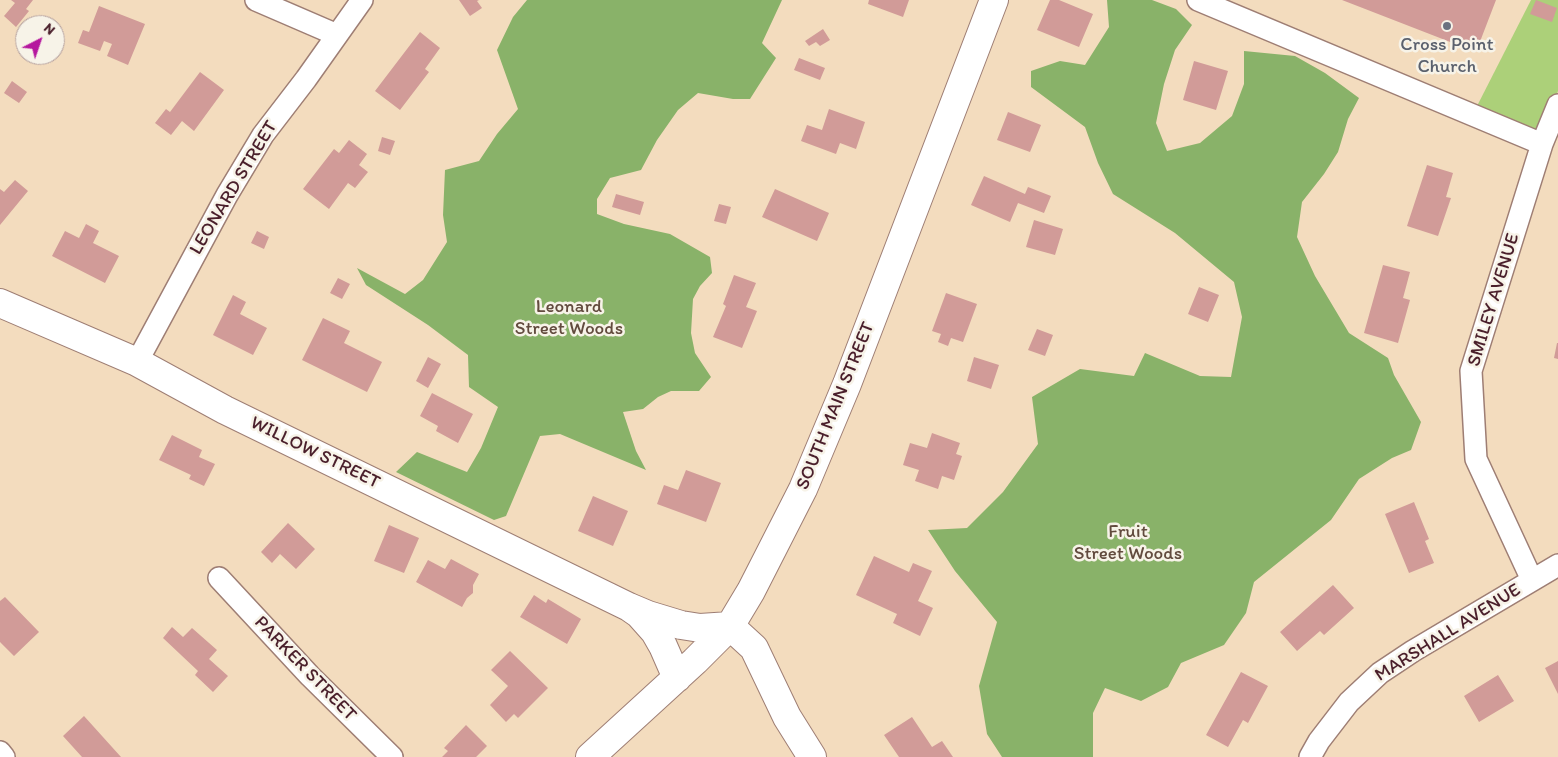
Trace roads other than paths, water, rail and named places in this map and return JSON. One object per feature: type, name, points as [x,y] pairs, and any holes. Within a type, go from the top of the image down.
[{"type":"street","points":[[256,0],[337,35]]},
{"type":"street","name":"LEONARD STREET","points":[[137,362],[227,195],[263,134],[306,79],[362,0]]},
{"type":"street","name":"SOUTH MAIN STREET","points":[[590,757],[677,678],[730,626],[755,584],[803,489],[846,384],[994,0]]},
{"type":"street","points":[[1198,0],[1542,144]]},
{"type":"street","name":"SMILEY AVENUE","points":[[1532,580],[1476,459],[1470,371],[1542,144],[1558,105]]},
{"type":"street","name":"WILLOW STREET","points":[[0,303],[137,362],[225,410],[629,607]]},
{"type":"street","name":"MARSHALL AVENUE","points":[[1310,757],[1319,740],[1348,702],[1380,673],[1558,565]]},
{"type":"street","name":"PARKER STREET","points":[[218,578],[310,676],[392,757]]},
{"type":"street","points":[[629,607],[681,625],[700,628],[730,626],[754,648],[787,717],[812,757]]},
{"type":"street","points":[[629,607],[639,614],[655,632],[677,678]]},
{"type":"street","points":[[0,752],[4,757]]},
{"type":"place","name":"Cross Point Church","points":[[1447,26]]},
{"type":"park label","name":"Leonard Street Woods","points":[[569,318]]},
{"type":"park label","name":"Fruit Street Woods","points":[[1128,543]]}]
